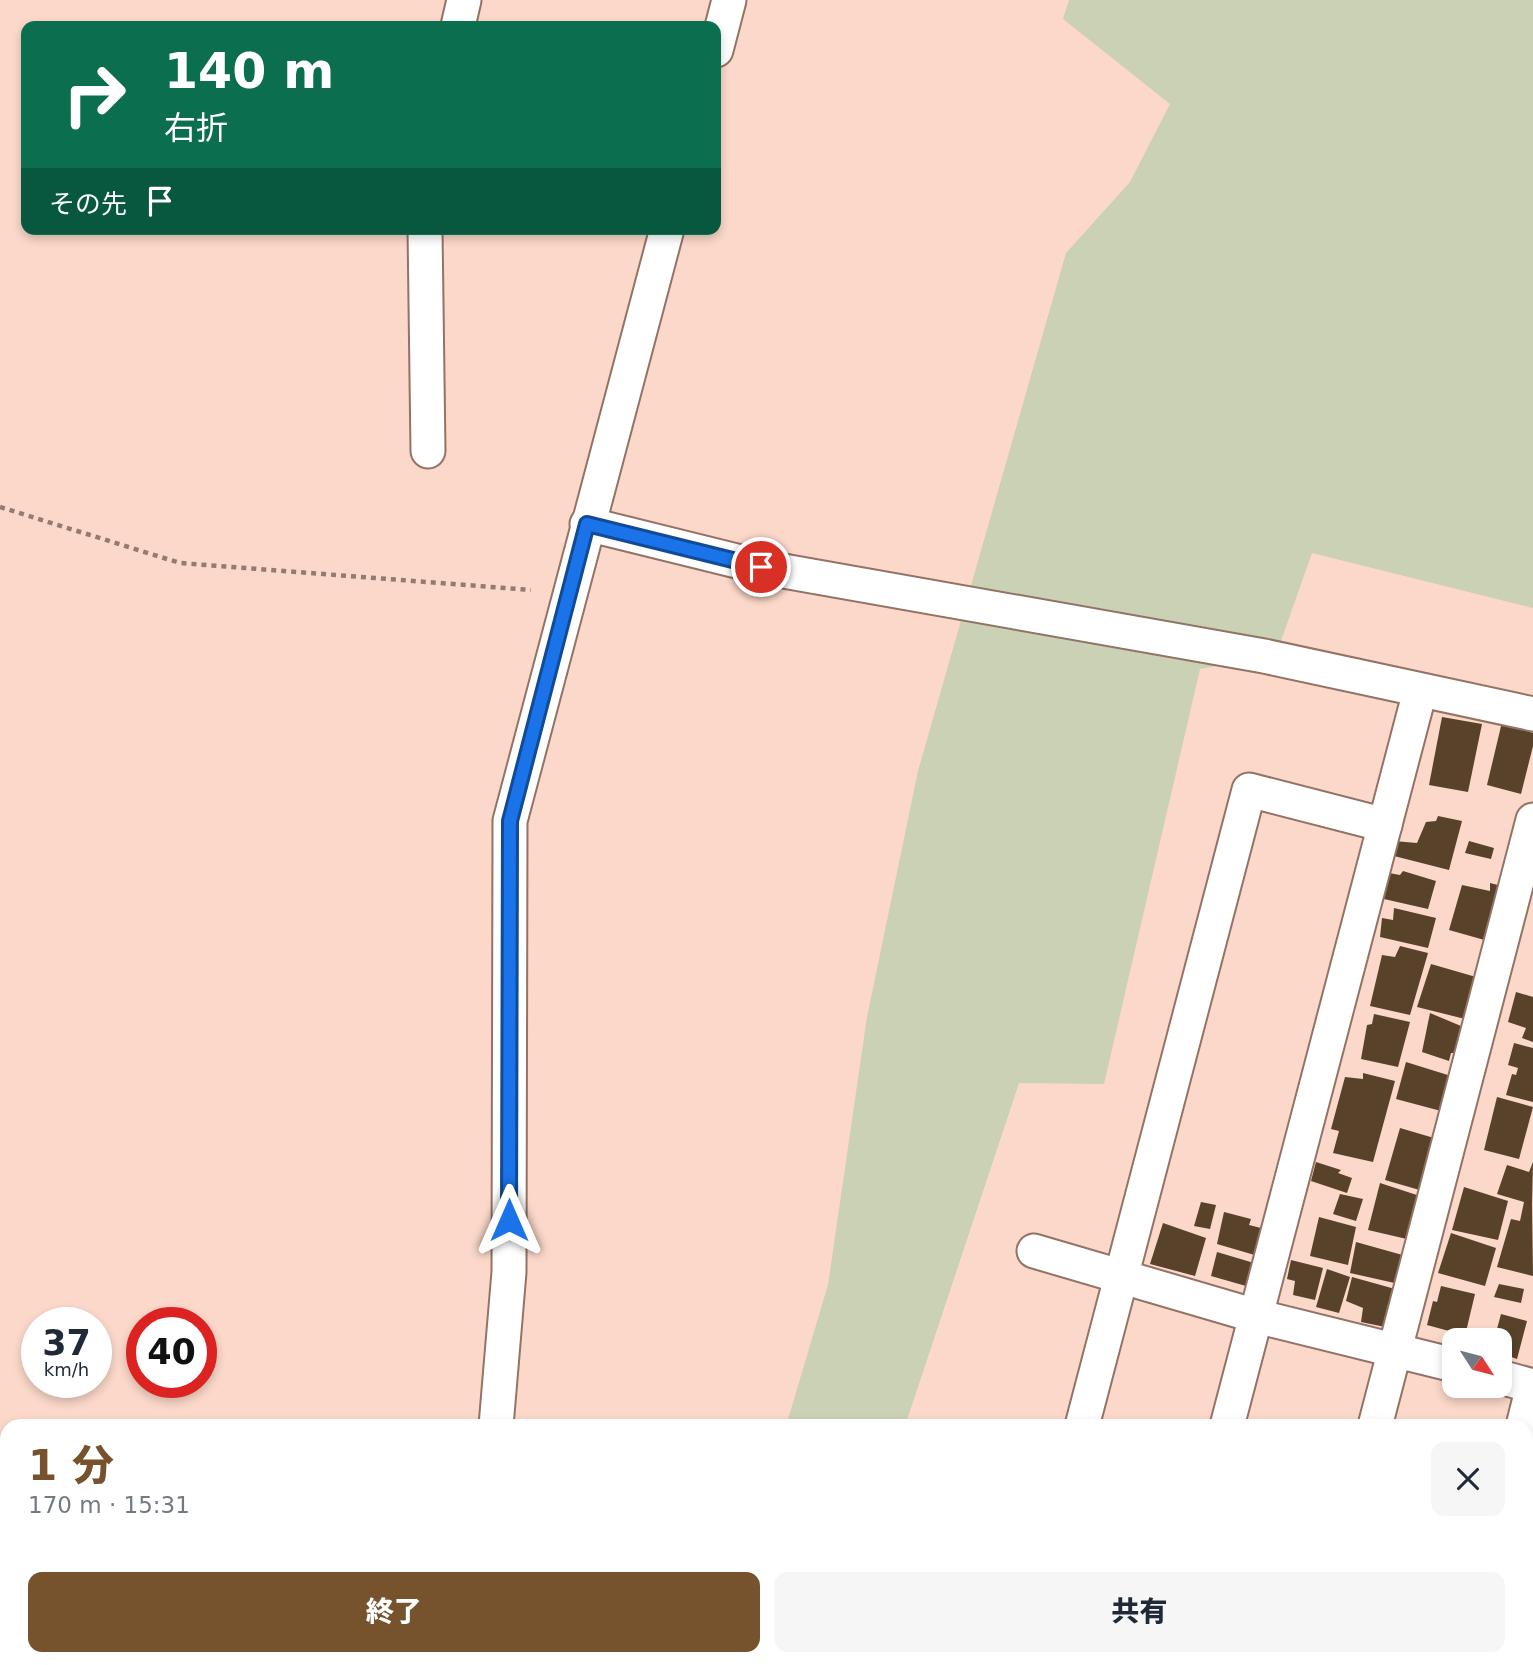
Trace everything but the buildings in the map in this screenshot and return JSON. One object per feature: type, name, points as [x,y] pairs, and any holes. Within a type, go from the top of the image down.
[{"type":"street","points":[[459,21],[464,0]]},
{"type":"street","points":[[721,31],[729,0]]},
{"type":"street","points":[[425,235],[428,451]]},
{"type":"street","points":[[497,1419],[509,1272],[510,821],[665,235]]},
{"type":"street","points":[[587,524],[761,567],[1264,656],[1533,714]]},
{"type":"street","points":[[1229,1419],[1420,691]]},
{"type":"street","points":[[1084,1419],[1249,790],[1385,825]]},
{"type":"street","points":[[1378,1419],[1528,859],[1533,820]]},
{"type":"street","points":[[1034,1251],[1256,1316],[1442,1362]]},
{"type":"street","points":[[1512,1380],[1533,1386],[1524,1419]]},
{"type":"path","points":[[0,507],[180,563],[531,590]]},
{"type":"green space","points":[[1069,0],[1533,0],[1533,608],[1312,553],[1276,655],[1200,669],[1104,1084],[1019,1083],[907,1419],[788,1419],[828,1285],[867,1017],[918,771],[1066,253],[1130,182],[1170,104],[1063,19]]},
{"type":"route","points":[[509,1220],[510,821],[587,524],[761,567]]}]
